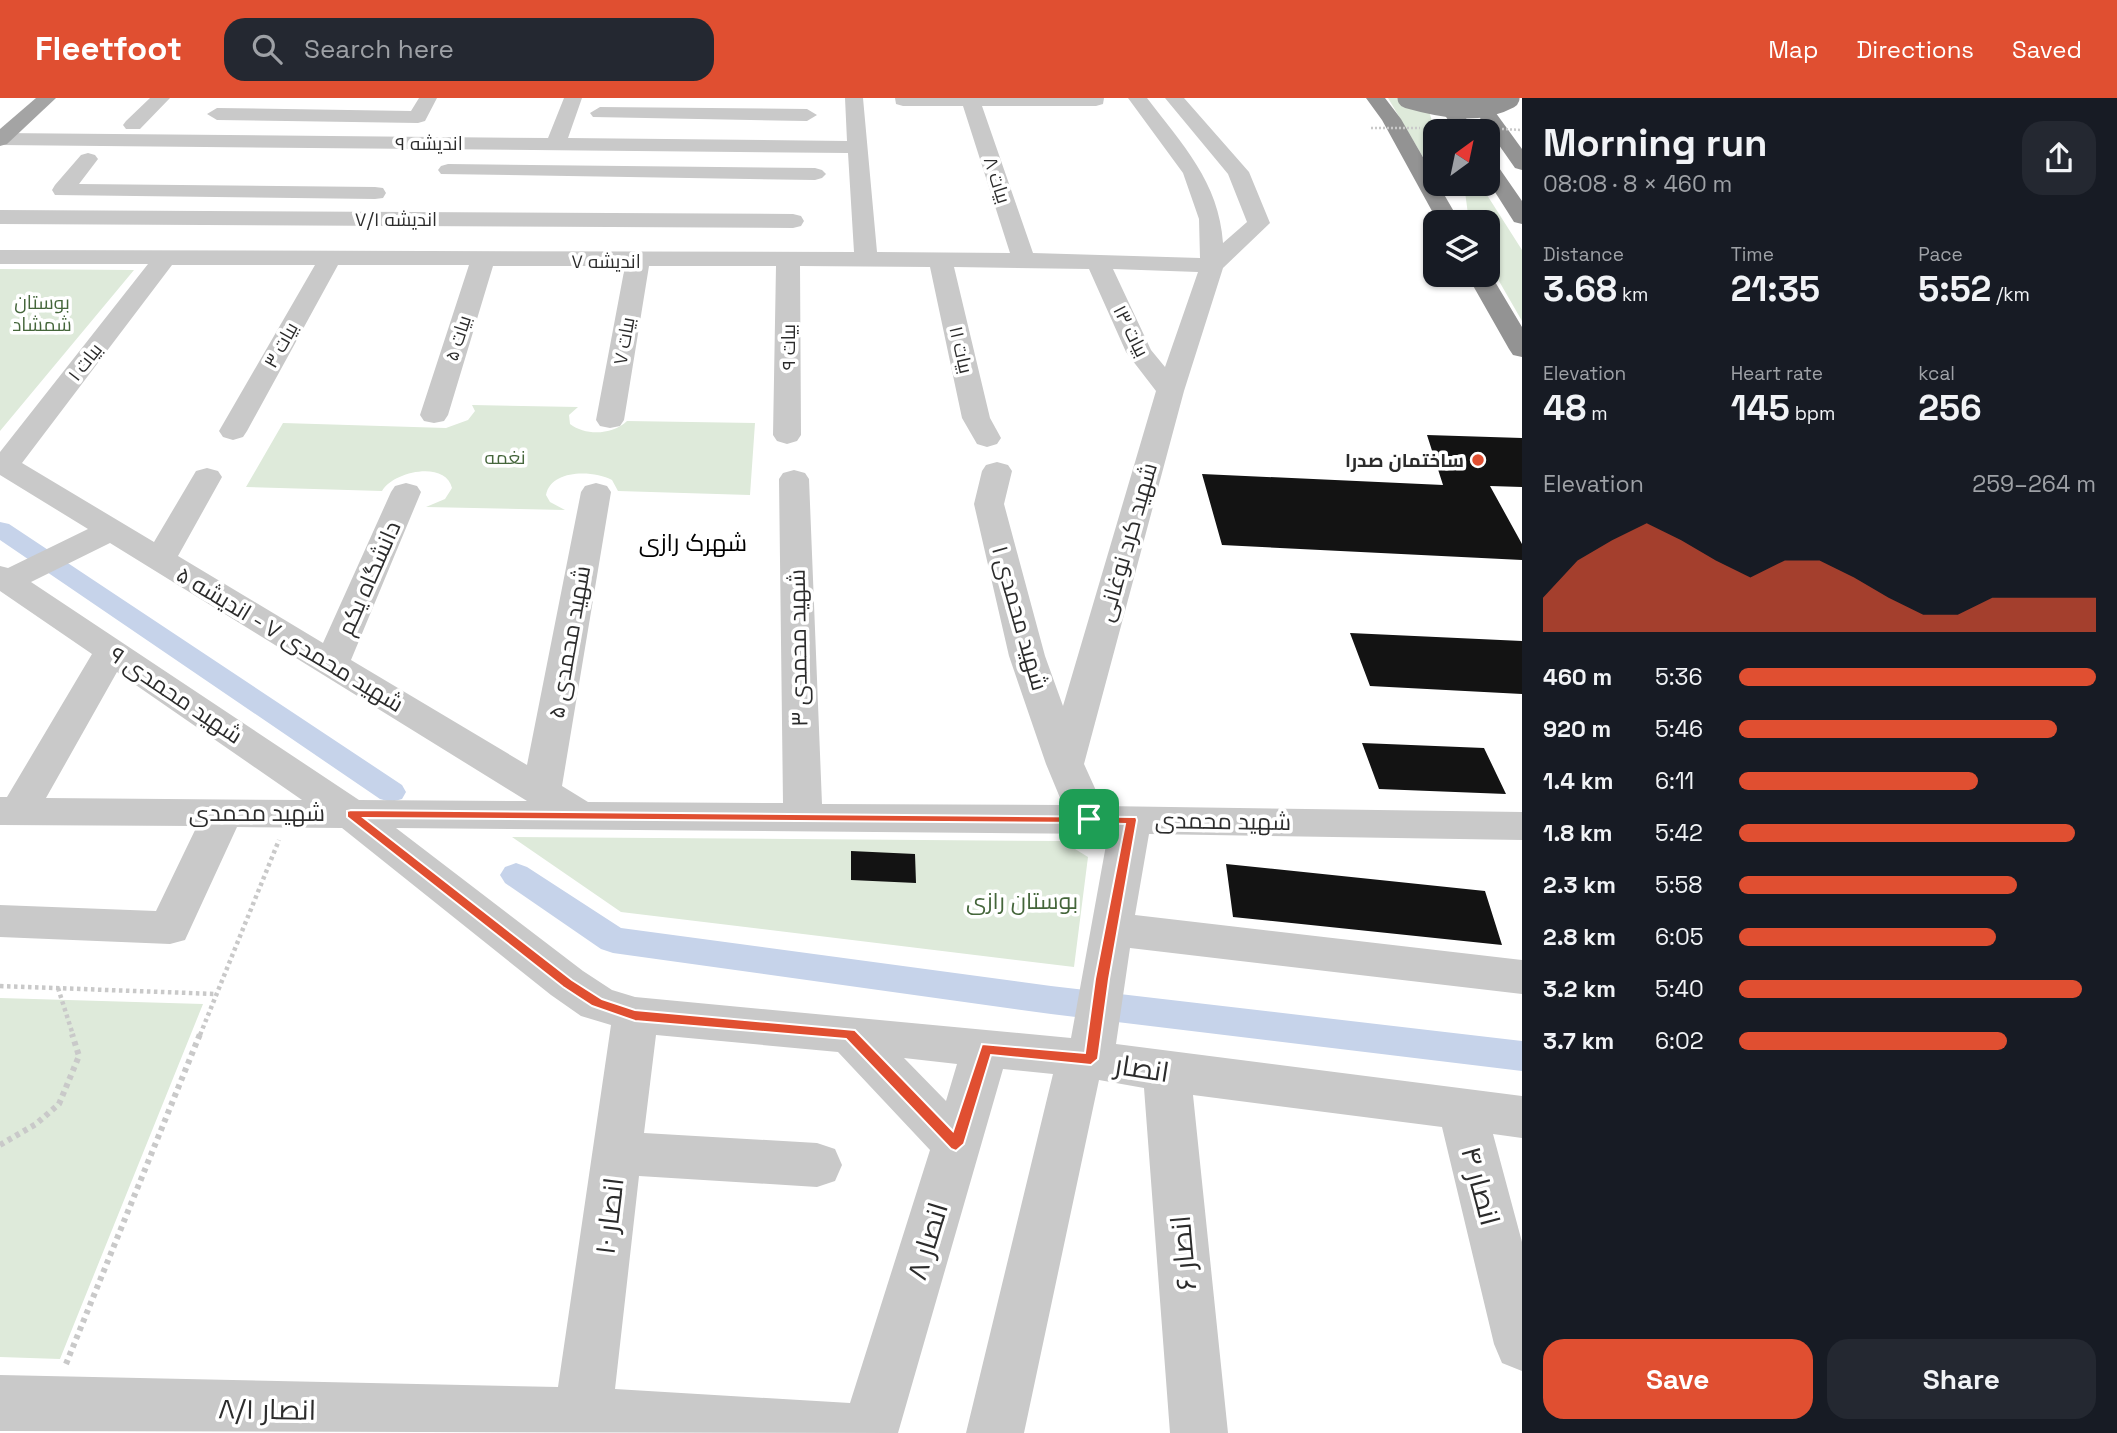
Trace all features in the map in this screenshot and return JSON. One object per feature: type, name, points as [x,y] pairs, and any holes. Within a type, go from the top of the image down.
[{"type":"highway","points":[[1375,98],[1391,119],[1442,210]]},
{"type":"highway","points":[[1408,98],[1458,107],[1495,105],[1509,98]]},
{"type":"highway","points":[[1443,98],[1454,119]]},
{"type":"highway","points":[[1475,98],[1522,164]]},
{"type":"highway","points":[[1500,184],[1522,217]]},
{"type":"highway","points":[[1486,287],[1522,349]]},
{"type":"main road","points":[[0,116],[20,98]]},
{"type":"main road","points":[[0,140],[47,98]]},
{"type":"street","points":[[203,225],[231,166],[285,98]]},
{"type":"street","points":[[201,114],[418,117],[428,98]]},
{"type":"street","points":[[518,225],[542,156],[573,98]]},
{"type":"street","points":[[854,98],[866,260]]},
{"type":"street","name":"شهید کرد نوغانی","points":[[1066,764],[1170,391],[1212,265],[1210,219],[1193,173],[1137,98]]},
{"type":"street","name":"شهید کرد نوغانی","points":[[1174,98],[1238,172],[1259,223],[1212,265]]},
{"type":"street","points":[[903,100],[1096,100]]},
{"type":"street","name":"بیات ۸","points":[[971,100],[1024,260]]},
{"type":"street","points":[[139,119],[167,106]]},
{"type":"street","points":[[684,220],[700,106]]},
{"type":"street","points":[[600,113],[700,106],[807,115]]},
{"type":"street","name":"اندیشه ۹","points":[[0,140],[231,166],[542,156],[694,145],[858,147]]},
{"type":"street","points":[[434,170],[542,156],[691,172],[814,174]]},
{"type":"street","points":[[109,166],[85,163],[63,190],[86,190],[231,166],[382,187],[363,219]]},
{"type":"street","points":[[58,218],[86,190]]},
{"type":"street","name":"اندیشه ۷/۱","points":[[0,217],[203,225],[363,219],[518,225],[684,220],[793,221]]},
{"type":"street","name":"اندیشه ۷","points":[[0,257],[638,261],[1024,260],[1212,265]]},
{"type":"street","name":"بیات ۱","points":[[2,464],[165,258]]},
{"type":"street","name":"بیات ۳","points":[[233,431],[330,259]]},
{"type":"street","name":"بیات ۵","points":[[434,415],[483,260]]},
{"type":"street","name":"بیات ۹","points":[[788,260],[788,435]]},
{"type":"street","name":"بیات ۷","points":[[610,420],[638,261]]},
{"type":"street","name":"بیات ۱۱","points":[[940,261],[976,418],[986,438]]},
{"type":"street","name":"بیات ۱۳","points":[[1100,267],[1139,352],[1170,391]]},
{"type":"street","name":"شهید محمدی ۷ - اندیشه ۵","points":[[2,464],[580,816]]},
{"type":"street","name":"شهید محمدی ۱","points":[[997,471],[989,504],[1027,656],[1066,764]]},
{"type":"street","points":[[160,559],[207,477]]},
{"type":"street","name":"شهید محمدی ۳","points":[[794,479],[803,817]]},
{"type":"street","name":"دانشگاه یکم","points":[[331,664],[406,492]]},
{"type":"street","name":"شهید محمدی ۵","points":[[541,792],[596,492]]},
{"type":"street","points":[[4,578],[112,530]]},
{"type":"street","name":"شهید محمدی ۹","points":[[4,578],[351,814],[567,983],[597,1003],[635,1016]]},
{"type":"street","points":[[10,811],[111,651]]},
{"type":"street","points":[[1066,764],[1089,819]]},
{"type":"street","name":"شهید محمدی","points":[[10,811],[1089,819],[1522,826]]},
{"type":"street","points":[[0,921],[170,928],[223,813]]},
{"type":"street","points":[[995,1433],[1089,1048],[1131,820]]},
{"type":"street","points":[[1111,929],[1522,977]]},
{"type":"street","name":"انصار","points":[[635,1016],[986,1048],[1089,1048],[1167,1072],[1522,1116]]},
{"type":"street","name":"انصار ۱۰","points":[[583,1416],[635,1016]]},
{"type":"street","points":[[850,1034],[956,1144]]},
{"type":"street","name":"انصار ۸","points":[[869,1433],[986,1048]]},
{"type":"street","name":"انصار ۶","points":[[1167,1072],[1199,1433]]},
{"type":"street","name":"انصار ۴","points":[[1461,1110],[1522,1344]]},
{"type":"street","points":[[617,1153],[817,1164]]},
{"type":"street","name":"انصار ۸/۱","points":[[25,1403],[583,1416],[869,1433]]},
{"type":"path","points":[[25,1403],[216,993],[290,813]]},
{"type":"path","points":[[0,986],[216,993]]},
{"type":"path","points":[[0,1145],[26,1130],[59,1104],[72,1078],[79,1056],[58,988]]},
{"type":"green space","points":[[1388,98],[1424,98],[1426,101],[1431,119],[1423,119],[1423,157]]},
{"type":"green space","points":[[1466,196],[1488,196],[1497,210],[1467,210]]},
{"type":"green space","points":[[1500,215],[1522,250],[1522,321],[1500,283]]},
{"type":"green space","name":"بوستان شمشاد","points":[[0,269],[134,270],[0,431]]},
{"type":"green space","name":"نغمه","points":[[472,405],[578,407],[569,415],[570,424],[591,432],[614,429],[627,421],[755,423],[750,495],[618,491],[612,480],[584,473],[564,476],[549,486],[546,495],[550,502],[565,510],[426,507],[445,499],[452,488],[448,479],[430,471],[397,478],[382,491],[246,487],[283,423],[446,428],[468,420],[475,411]]},
{"type":"green space","name":"بوستان رازی","points":[[512,837],[1062,841],[1088,857],[1074,967],[621,912]]},
{"type":"green space","points":[[0,998],[203,1004],[60,1359],[0,1357]]},
{"type":"building","points":[[1427,435],[1522,438],[1522,487],[1490,486],[1522,544],[1522,560],[1222,545],[1202,474],[1443,485]]},
{"type":"building","points":[[1350,633],[1522,641],[1522,694],[1370,686]]},
{"type":"building","points":[[1362,743],[1484,748],[1506,794],[1379,789]]},
{"type":"building","points":[[851,851],[915,854],[916,883],[851,880]]},
{"type":"building","points":[[1226,864],[1485,891],[1502,945],[1233,917]]},
{"type":"waterway","points":[[0,529],[391,792]]},
{"type":"waterway","points":[[516,875],[613,940],[1051,1000],[1522,1056]]},
{"type":"place","name":"ساختمان صدرا","points":[[1478,460]]},
{"type":"district","name":"شهرک رازی","points":[[693,542]]},
{"type":"route","points":[[351,814],[1089,819],[1131,820],[1102,979],[1091,1059],[986,1048],[956,1144],[850,1034],[635,1016],[597,1003],[567,983],[351,814]]}]
